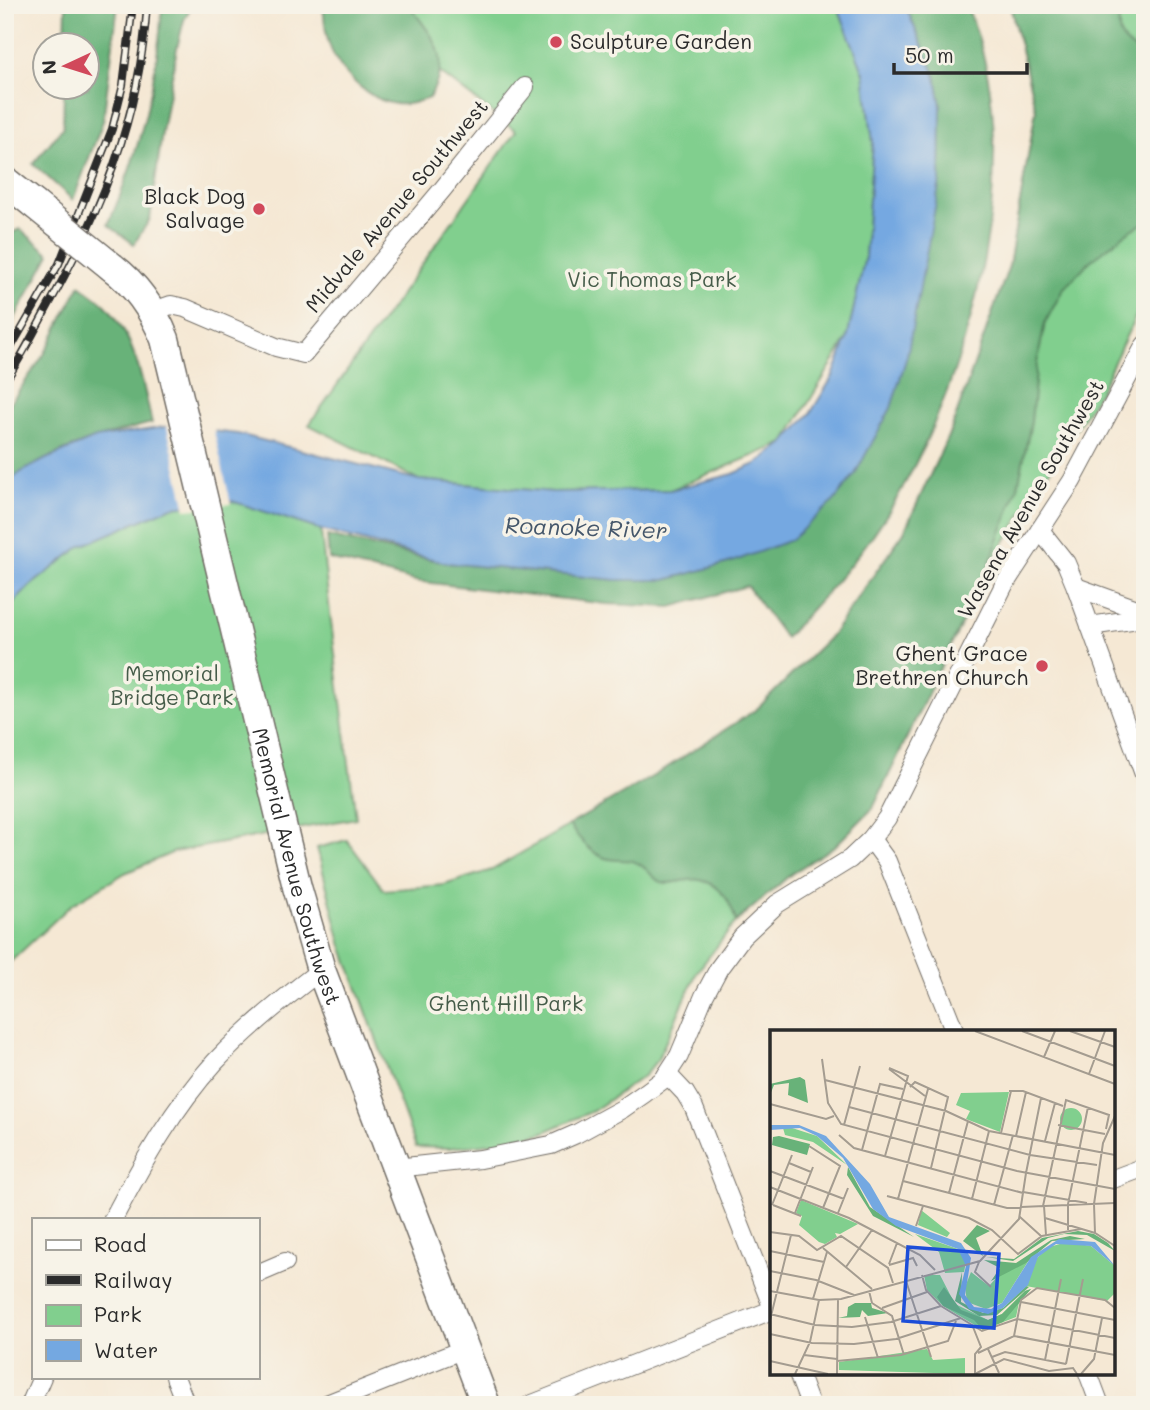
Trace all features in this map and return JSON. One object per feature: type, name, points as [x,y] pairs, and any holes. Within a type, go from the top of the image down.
[{"type":"main road","name":"Memorial Avenue Southwest","points":[[5,181],[135,288],[165,339],[297,887],[321,970],[486,1405]]},
{"type":"street","name":"Midvale Avenue Southwest","points":[[151,312],[171,305],[185,308],[276,347],[304,354],[525,87]]},
{"type":"street","name":"Wasena Avenue Southwest","points":[[396,1168],[480,1159],[551,1145],[576,1135],[622,1109],[667,1074],[679,1056],[719,968],[742,937],[777,904],[850,859],[872,838],[887,818],[1004,585],[1076,473],[1145,345]]},
{"type":"street","points":[[1040,530],[1066,563],[1145,777]]},
{"type":"street","points":[[1076,587],[1145,614]]},
{"type":"street","points":[[1090,626],[1131,620],[1145,614]]},
{"type":"street","points":[[872,838],[887,861],[954,1030]]},
{"type":"street","points":[[114,1218],[160,1135],[194,1087],[216,1061],[279,1002],[321,970]]},
{"type":"street","points":[[667,1074],[685,1093],[694,1108],[770,1303]]},
{"type":"street","points":[[1115,1178],[1145,1167]]},
{"type":"street","points":[[259,1273],[285,1262]]},
{"type":"street","points":[[530,1405],[770,1309]]},
{"type":"street","points":[[324,1405],[464,1349]]},
{"type":"street","points":[[799,1375],[810,1405]]},
{"type":"street","points":[[1089,1375],[1100,1405]]},
{"type":"street","points":[[30,1405],[42,1378]]},
{"type":"street","points":[[175,1378],[186,1405]]},
{"type":"green space","points":[[66,5],[118,5],[103,121],[73,200],[33,164],[63,127],[64,102],[102,102],[102,32],[65,32]]},
{"type":"green space","points":[[162,5],[192,5],[184,20],[177,48],[150,219],[134,244],[108,225],[129,172],[145,118],[156,62]]},
{"type":"green space","points":[[323,5],[409,5],[438,48],[440,70],[429,98],[408,104],[395,104],[371,94],[349,77],[329,44]]},
{"type":"green space","name":"Vic Thomas Park","points":[[352,5],[837,5],[864,73],[873,142],[865,257],[847,339],[784,443],[670,490],[553,492],[419,480],[309,425],[516,131]]},
{"type":"green space","points":[[905,5],[966,5],[985,62],[993,124],[993,190],[984,256],[969,322],[949,386],[924,445],[897,498],[859,554],[785,638],[747,586],[671,607],[606,604],[415,581],[329,559],[327,536],[447,563],[616,580],[665,580],[732,562],[940,181],[941,106],[936,77]]},
{"type":"green space","name":"Ghent Hill Park","points":[[1010,5],[1137,5],[1145,21],[1145,297],[1100,391],[988,568],[873,808],[836,845],[791,874],[736,922],[697,972],[658,1059],[645,1075],[593,1111],[542,1133],[510,1141],[450,1148],[416,1147],[341,943],[317,848],[347,840],[384,890],[444,885],[492,870],[657,774],[757,709],[831,636],[904,532],[951,430],[1009,266],[1036,110]]},
{"type":"green space","points":[[1010,5],[1120,5],[1121,37],[1145,57],[1145,222],[1089,262],[1063,289],[1045,323],[1037,363],[1031,422],[1018,487],[988,568],[873,808],[836,845],[791,874],[736,922],[724,895],[708,882],[659,881],[636,863],[600,856],[585,844],[569,825],[657,774],[757,709],[831,636],[904,532],[951,430],[1009,266],[1036,110]]},
{"type":"green space","points":[[20,229],[50,254],[5,336],[5,236]]},
{"type":"green space","points":[[80,285],[107,306],[126,335],[142,379],[152,423],[75,446],[21,473],[5,485],[5,411],[45,353]]},
{"type":"green space","name":"Memorial Bridge Park","points":[[232,501],[321,530],[356,818],[174,852],[125,873],[71,905],[5,967],[5,612],[30,586],[81,546],[172,507]]},
{"type":"water","name":"Roanoke River","points":[[837,5],[905,5],[936,77],[941,106],[940,181],[907,356],[891,408],[855,474],[834,501],[791,540],[732,562],[665,580],[616,580],[447,563],[321,530],[232,501],[172,507],[81,546],[30,586],[5,612],[5,485],[21,472],[46,459],[96,438],[170,426],[238,434],[419,480],[553,492],[670,490],[733,474],[756,464],[784,443],[810,414],[833,376],[847,339],[865,257],[873,142],[864,73]]},
{"type":"pier","points":[[166,423],[213,427],[231,504],[186,509]]},
{"type":"railway","points":[[5,358],[59,264],[112,129],[123,85],[133,5]]},
{"type":"railway","points":[[5,382],[65,275],[100,202],[126,126],[136,87],[147,5]]},
{"type":"place","name":"Sculpture Garden","points":[[556,42]]},
{"type":"place","name":"Black Dog Salvage","points":[[259,209]]},
{"type":"place","name":"Ghent Grace Brethren Church","points":[[1042,666]]}]
